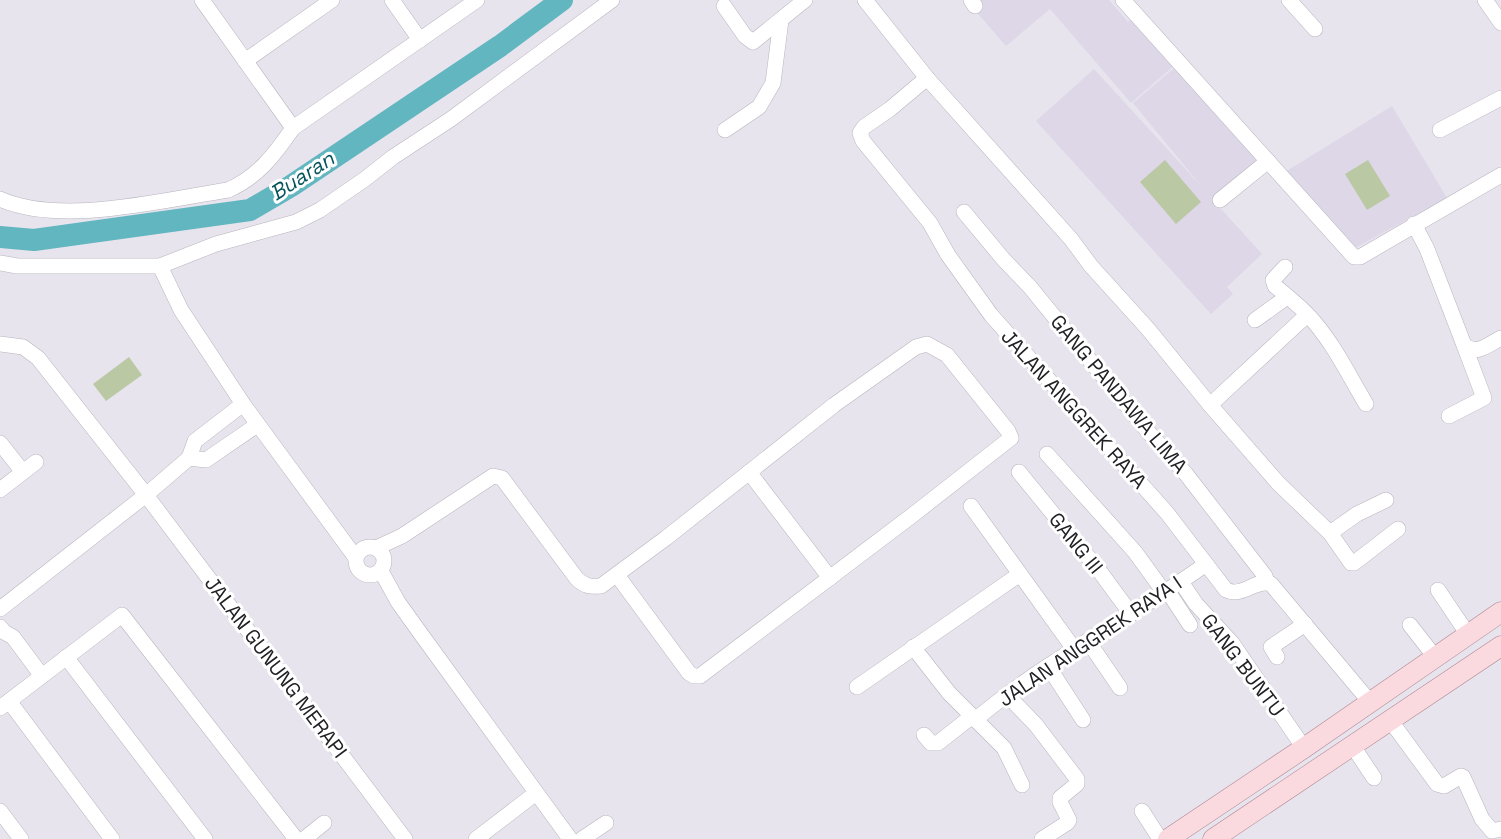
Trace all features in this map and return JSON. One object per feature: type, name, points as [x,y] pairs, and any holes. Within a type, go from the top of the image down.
[{"type":"main road","points":[[1168,839],[1469,636],[1501,612]]},
{"type":"main road","points":[[1213,839],[1501,646]]},
{"type":"street","points":[[202,0],[293,128]]},
{"type":"street","points":[[245,61],[332,0]]},
{"type":"street","points":[[392,0],[420,40]]},
{"type":"street","points":[[0,199],[48,211],[109,208],[228,190],[243,184],[258,173],[278,151],[293,128],[477,0]]},
{"type":"street","points":[[0,263],[17,266],[160,266],[216,244],[296,222],[320,210],[393,157],[451,119],[612,0]]},
{"type":"street","points":[[724,6],[745,36],[753,42],[805,0]]},
{"type":"street","points":[[865,0],[927,78],[1071,239],[1091,266],[1148,329],[1278,483],[1330,533],[1352,563],[1398,529]]},
{"type":"street","points":[[1123,0],[1354,258],[1360,257],[1501,175]]},
{"type":"street","points":[[1289,0],[1315,29]]},
{"type":"street","points":[[1489,1],[1501,23]]},
{"type":"street","points":[[725,130],[759,107],[773,83],[781,20]]},
{"type":"street","name":"JALAN ANGGREK RAYA","points":[[927,78],[864,127],[860,133],[863,141],[930,223],[948,255],[991,315],[1167,513],[1226,590],[1232,593],[1239,592],[1267,582]]},
{"type":"street","points":[[1440,130],[1501,98]]},
{"type":"street","points":[[1220,200],[1268,161]]},
{"type":"street","name":"GANG PANDAWA LIMA","points":[[964,212],[1030,287],[1150,434],[1186,474],[1265,576],[1267,582]]},
{"type":"street","points":[[1414,224],[1427,249],[1484,398],[1449,416]]},
{"type":"street","points":[[160,266],[181,310],[257,425],[334,526],[365,552],[382,553],[378,570],[398,602],[570,839]]},
{"type":"street","points":[[1285,267],[1273,283],[1307,315],[1337,355],[1366,404]]},
{"type":"street","points":[[1255,320],[1287,297]]},
{"type":"street","points":[[1210,405],[1307,315]]},
{"type":"street","points":[[1464,345],[1470,350],[1477,351],[1501,338]]},
{"type":"street","name":"JALAN GUNUNG MERAPI","points":[[0,344],[22,347],[38,358],[146,495],[405,839]]},
{"type":"street","points":[[378,570],[358,570],[365,552],[402,536],[493,476],[497,476],[502,478],[584,585],[601,586],[834,405],[916,347],[927,344],[947,355],[1008,431],[1011,438],[700,676],[689,673],[617,575]]},
{"type":"street","points":[[13,637],[12,627],[0,610],[146,495],[189,458],[195,441],[243,404]]},
{"type":"street","points":[[189,458],[206,460],[257,425]]},
{"type":"street","points":[[0,443],[29,467],[0,490]]},
{"type":"street","points":[[1047,454],[1135,552],[1171,588],[1190,625]]},
{"type":"street","points":[[749,472],[830,578]]},
{"type":"street","name":"GANG III","points":[[1019,472],[1131,614]]},
{"type":"street","points":[[1330,533],[1357,514],[1386,500]]},
{"type":"street","points":[[971,506],[1074,649]]},
{"type":"street","points":[[378,570],[402,536]]},
{"type":"street","name":"JALAN ANGGREK RAYA I","points":[[924,735],[931,743],[938,744],[1048,666],[1206,564]]},
{"type":"street","points":[[857,687],[1020,574]]},
{"type":"street","points":[[1267,582],[1370,702]]},
{"type":"street","name":"GANG BUNTU","points":[[1171,588],[1196,604],[1232,643],[1304,748]]},
{"type":"street","points":[[1438,590],[1469,636]]},
{"type":"street","points":[[112,839],[4,704],[122,615],[296,839]]},
{"type":"street","points":[[1277,657],[1271,647],[1305,624]]},
{"type":"street","points":[[1410,625],[1435,657]]},
{"type":"street","points":[[0,627],[13,637],[42,676]]},
{"type":"street","points":[[1089,641],[1120,688]]},
{"type":"street","points":[[913,647],[949,693],[1008,753],[1022,786]]},
{"type":"street","points":[[66,657],[205,839]]},
{"type":"street","points":[[1048,666],[1083,720]]},
{"type":"street","points":[[1007,694],[1036,725],[1077,779],[1077,784],[1060,798],[1069,820],[1068,823],[1042,839]]},
{"type":"street","points":[[1390,720],[1437,784],[1444,786],[1463,777],[1482,819],[1492,831],[1501,829]]},
{"type":"street","points":[[1352,745],[1374,778]]},
{"type":"street","points":[[476,839],[536,793]]},
{"type":"street","points":[[0,811],[21,839]]},
{"type":"street","points":[[1142,811],[1160,839]]},
{"type":"street","points":[[582,839],[606,823]]},
{"type":"street","points":[[304,839],[324,824]]},
{"type":"shaded area","points":[[966,0],[1109,0],[1128,22],[1134,16],[1176,64],[1131,103],[1050,9],[1006,46]]},
{"type":"shaded area","points":[[1179,64],[1259,161],[1213,200],[1262,254],[1227,287],[1233,294],[1211,314],[1036,121],[1094,69],[1202,187],[1133,103]]},
{"type":"shaded area","points":[[1392,106],[1447,198],[1351,250],[1285,172]]},
{"type":"green space","points":[[1165,160],[1201,202],[1176,224],[1140,182]]},
{"type":"green space","points":[[1368,160],[1390,196],[1367,210],[1345,174]]},
{"type":"green space","points":[[129,357],[142,375],[106,401],[93,384]]},
{"type":"waterway","name":"Buaran","points":[[0,237],[34,240],[250,210],[291,186],[500,46],[562,0]]}]
